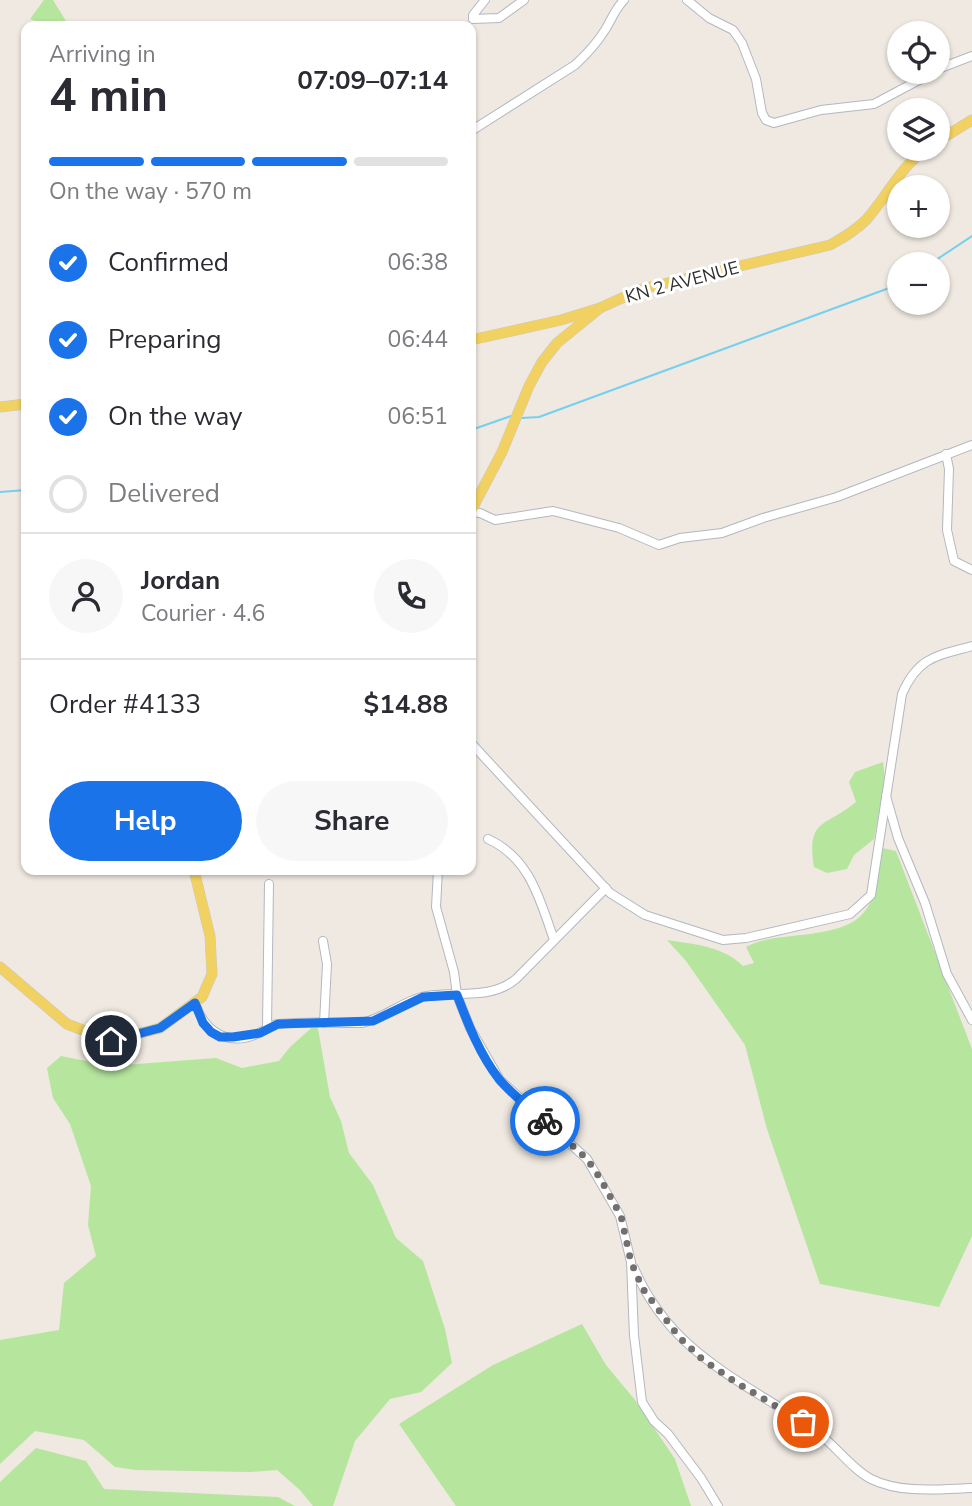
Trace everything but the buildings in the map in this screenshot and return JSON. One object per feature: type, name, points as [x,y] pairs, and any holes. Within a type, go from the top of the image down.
[{"type":"main road","points":[[950,134],[972,120]]},
{"type":"main road","name":"KN 2 AVENUE","points":[[476,502],[502,452],[529,386],[542,362],[557,343],[600,308],[642,289],[830,245],[850,234],[867,219],[900,172],[912,161]]},
{"type":"main road","points":[[476,339],[561,320],[600,308]]},
{"type":"main road","points":[[0,407],[21,405]]},
{"type":"main road","points":[[0,967],[67,1024],[111,1041],[160,1028],[195,1003],[208,988],[212,974],[213,956],[195,875]]},
{"type":"street","points":[[485,0],[473,15],[473,19],[499,18],[524,0]]},
{"type":"street","points":[[476,128],[575,65],[589,53],[607,27],[615,8],[624,0]]},
{"type":"street","points":[[687,0],[709,19],[733,30],[742,43],[756,79],[762,113],[766,120],[774,123],[821,110],[874,104],[912,84]]},
{"type":"street","points":[[950,65],[972,56]]},
{"type":"street","points":[[476,513],[495,520],[553,511],[619,528],[659,545],[680,538],[722,533],[763,517],[838,498],[972,445]]},
{"type":"street","points":[[946,454],[949,469],[947,530],[954,561],[972,570]]},
{"type":"street","points":[[476,748],[606,888],[645,915],[723,940],[764,936],[850,914],[864,904],[873,891],[897,714],[909,678],[928,659],[972,646]]},
{"type":"street","points":[[886,793],[898,838],[925,903],[947,974],[972,1020]]},
{"type":"street","points":[[488,839],[507,847],[535,884],[554,940]]},
{"type":"street","points":[[438,875],[436,906],[454,972],[457,995],[479,1047],[500,1080],[587,1159],[621,1216],[631,1262],[634,1335],[642,1402],[654,1421],[668,1434],[701,1478],[718,1506]]},
{"type":"street","points":[[267,1027],[269,884]]},
{"type":"street","points":[[195,1003],[203,1023],[220,1037],[245,1036],[260,1033],[267,1027],[278,1024],[373,1021],[423,997],[457,995],[507,986],[606,888]]},
{"type":"street","points":[[323,941],[327,964],[324,1023]]},
{"type":"street","points":[[631,1262],[643,1289],[679,1337],[702,1359],[817,1431],[870,1478],[915,1489],[972,1488]]},
{"type":"green space","points":[[44,0],[53,0],[66,21],[35,21],[30,19]]},
{"type":"green space","points":[[883,762],[885,780],[874,839],[854,855],[847,869],[827,873],[814,867],[812,851],[816,832],[820,826],[856,802],[849,782],[855,772]]},
{"type":"green space","points":[[882,848],[896,851],[972,1049],[972,1236],[939,1307],[820,1284],[767,1129],[745,1045],[686,961],[667,940],[717,950],[743,966],[754,963],[746,947],[752,944],[768,939],[816,933],[849,924],[861,916],[869,905],[875,891]]},
{"type":"green space","points":[[317,1023],[330,1097],[341,1121],[349,1153],[373,1185],[396,1238],[423,1261],[445,1329],[452,1363],[421,1392],[390,1399],[355,1441],[333,1506],[313,1506],[300,1490],[277,1470],[136,1470],[115,1467],[84,1440],[35,1431],[0,1464],[0,1340],[59,1330],[64,1283],[96,1256],[88,1225],[91,1186],[70,1124],[53,1098],[47,1068],[61,1056],[111,1066],[216,1058],[242,1068],[279,1061],[290,1047]]},
{"type":"green space","points":[[582,1324],[606,1365],[635,1400],[675,1459],[691,1506],[456,1506],[399,1424],[493,1365]]},
{"type":"green space","points":[[36,1448],[86,1461],[104,1489],[278,1497],[295,1506],[0,1506],[0,1482]]},
{"type":"waterway","points":[[948,252],[972,236]]},
{"type":"waterway","points":[[522,418],[539,417],[887,289]]},
{"type":"waterway","points":[[476,428],[511,416]]},
{"type":"waterway","points":[[0,492],[21,490]]},
{"type":"way so far","points":[[545,1121],[587,1159],[600,1178],[621,1216],[631,1262],[643,1289],[679,1337],[702,1359],[737,1383],[803,1422]]},
{"type":"route","points":[[111,1041],[160,1028],[195,1003],[203,1023],[211,1032],[220,1037],[233,1037],[260,1033],[267,1027],[278,1024],[373,1021],[429,995],[457,995],[479,1047],[496,1075],[545,1121]]}]
